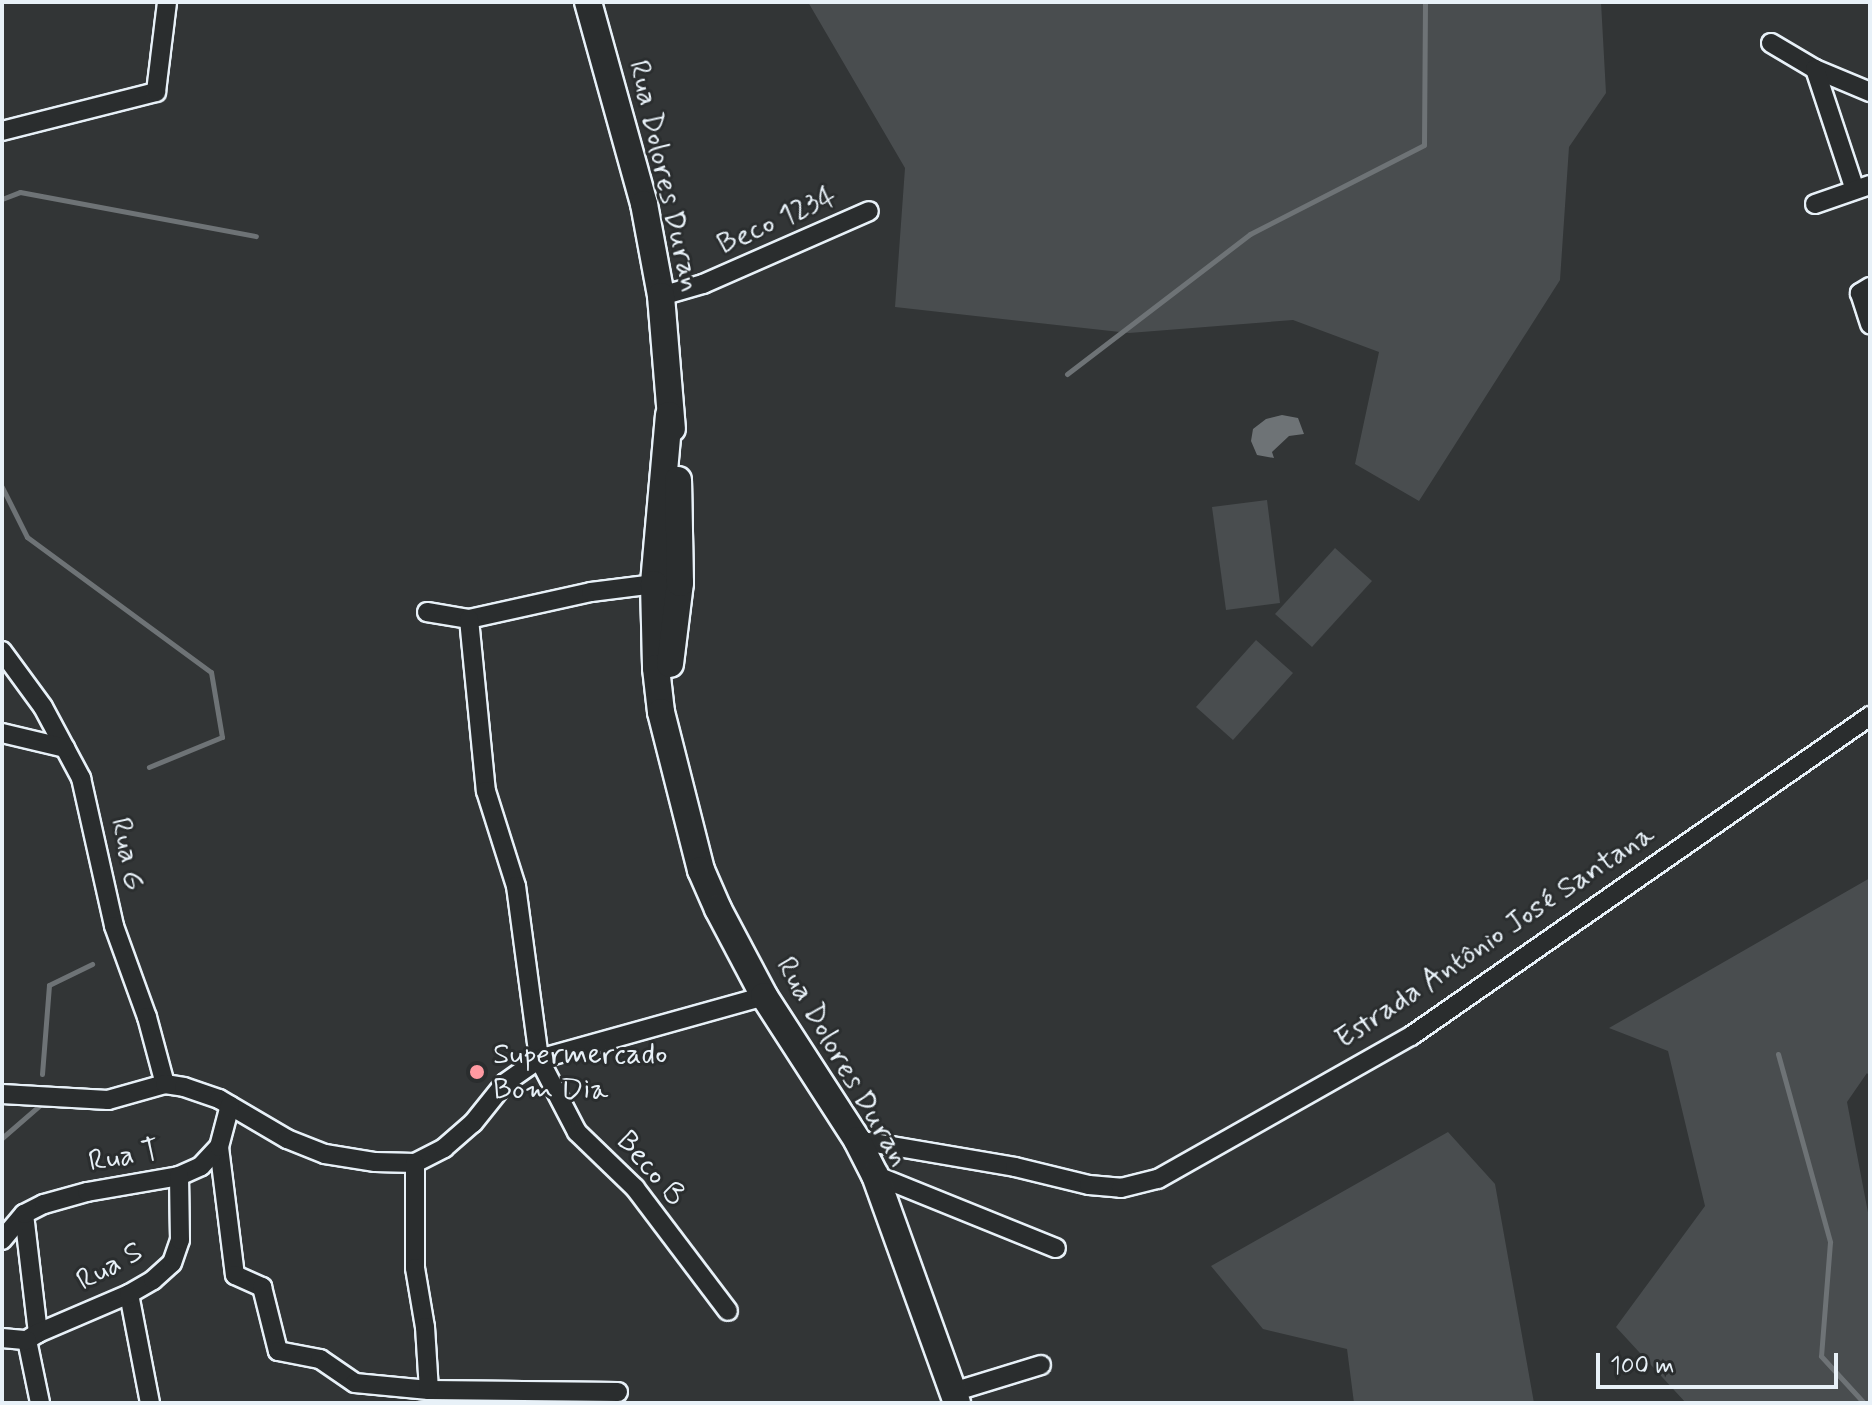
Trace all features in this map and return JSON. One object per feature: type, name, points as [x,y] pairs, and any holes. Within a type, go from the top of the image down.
[{"type":"street","points":[[2,131],[156,92],[167,2]]},
{"type":"street","name":"Rua Dolores Duran","points":[[588,2],[644,204],[661,296],[669,415],[671,582],[656,668],[661,712],[701,870],[764,996],[857,1140],[875,1175],[955,1398]]},
{"type":"street","points":[[1771,43],[1815,69],[1870,92]]},
{"type":"street","points":[[1815,69],[1863,188],[1815,204]]},
{"type":"street","name":"Beco 1234","points":[[661,296],[703,284],[869,211]]},
{"type":"street","points":[[1870,287],[1860,293],[1870,324]]},
{"type":"street","points":[[427,612],[469,619],[591,592],[671,582]]},
{"type":"street","name":"Beco B","points":[[469,619],[486,791],[512,863],[539,1059],[577,1132],[635,1188],[728,1311]]},
{"type":"street","name":"Rua G","points":[[2,651],[24,676],[81,778],[118,940],[147,1017],[165,1084]]},
{"type":"street","name":"Estrada Antônio José Santana","points":[[857,1140],[1015,1167],[1089,1185],[1121,1188],[1158,1179],[1411,1036],[1870,716]]},
{"type":"street","points":[[2,733],[65,748]]},
{"type":"street","points":[[2,1094],[108,1100],[165,1084],[184,1087],[230,1105],[287,1139],[325,1154],[375,1162],[415,1163],[444,1148],[473,1123],[505,1083],[539,1059],[764,996]]},
{"type":"street","points":[[230,1105],[219,1147],[235,1275],[262,1287],[278,1351],[320,1359],[355,1383],[429,1390],[618,1392]]},
{"type":"street","name":"Rua T","points":[[24,1214],[87,1192],[179,1176],[201,1166],[219,1147]]},
{"type":"street","points":[[415,1163],[415,1268],[425,1327],[429,1390]]},
{"type":"street","points":[[875,1175],[1056,1248]]},
{"type":"street","name":"Rua S","points":[[2,1338],[32,1337],[129,1294],[153,1280],[172,1263],[180,1240],[179,1176]]},
{"type":"street","points":[[2,1240],[24,1214]]},
{"type":"street","points":[[24,1214],[32,1337],[40,1403]]},
{"type":"street","points":[[129,1294],[150,1403]]},
{"type":"street","points":[[955,1398],[1041,1365]]},
{"type":"shaded area","points":[[808,2],[1601,2],[1606,93],[1569,147],[1560,280],[1419,501],[1355,464],[1379,352],[1293,320],[1129,333],[895,307],[905,168]]},
{"type":"shaded area","points":[[1282,415],[1298,418],[1304,434],[1289,436],[1272,452],[1274,458],[1257,455],[1251,441],[1253,429],[1266,419]]},
{"type":"shaded area","points":[[1267,500],[1280,603],[1226,610],[1212,507]]},
{"type":"shaded area","points":[[1335,548],[1372,581],[1312,647],[1275,614]]},
{"type":"shaded area","points":[[1256,640],[1293,673],[1233,740],[1196,707]]},
{"type":"shaded area","points":[[1870,878],[1870,1077],[1867,1073],[1847,1102],[1870,1223],[1870,1403],[1686,1403],[1616,1327],[1705,1206],[1668,1051],[1609,1028]]},
{"type":"shaded area","points":[[1448,1132],[1495,1184],[1534,1403],[1354,1403],[1347,1349],[1263,1329],[1211,1266]]},
{"type":"waterway","points":[[1067,374],[1250,234],[1424,145],[1425,2]]},
{"type":"waterway","points":[[2,199],[20,192],[256,236]]},
{"type":"waterway","points":[[2,487],[27,537],[211,672],[222,737],[149,767]]},
{"type":"waterway","points":[[42,1074],[49,985],[92,964]]},
{"type":"waterway","points":[[1778,1054],[1830,1242],[1821,1356],[1864,1403]]},
{"type":"waterway","points":[[2,1138],[39,1106]]},
{"type":"place","name":"Supermercado Bom Dia","points":[[477,1072]]}]
